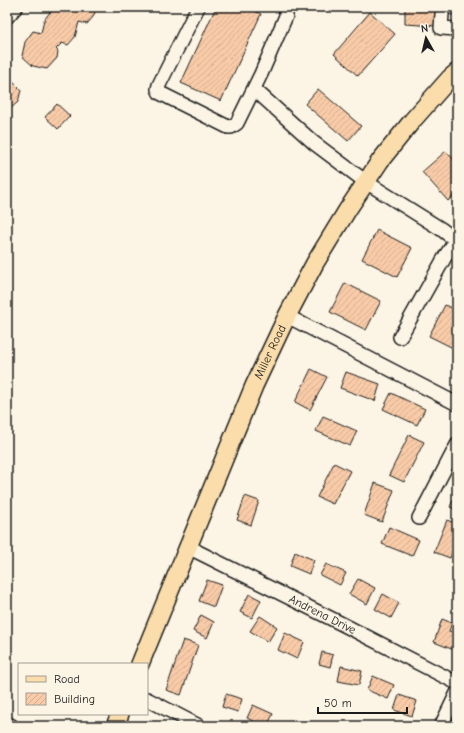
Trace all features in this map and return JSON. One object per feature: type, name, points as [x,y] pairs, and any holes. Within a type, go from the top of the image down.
[{"type":"main road","name":"Miller Road","points":[[140,663],[254,386],[287,316],[319,256],[380,161],[412,121],[457,72]]},
{"type":"main road","points":[[115,726],[120,715]]},
{"type":"street","points":[[7,17],[16,7]]},
{"type":"street","points":[[198,7],[158,89],[160,94],[228,127],[232,127],[237,123],[254,89],[286,16],[286,7]]},
{"type":"street","points":[[442,14],[441,28],[457,29]]},
{"type":"street","points":[[254,89],[314,143],[366,182],[442,229],[457,241],[446,255],[400,337]]},
{"type":"street","points":[[287,316],[457,404]]},
{"type":"street","points":[[419,518],[457,444]]},
{"type":"street","name":"Andrena Drive","points":[[188,546],[457,683]]},
{"type":"street","points":[[440,726],[457,693]]},
{"type":"street","points":[[148,700],[199,726]]},
{"type":"street","points":[[7,723],[12,726]]},
{"type":"building","points":[[54,7],[97,7],[93,17],[87,24],[79,22],[75,37],[68,45],[62,43],[56,49],[58,51],[57,58],[47,69],[33,66],[22,56],[25,42],[33,31],[41,33],[44,20]]},
{"type":"building","points":[[216,7],[252,7],[251,9],[261,14],[221,101],[181,83]]},
{"type":"building","points":[[405,7],[457,7],[457,15],[436,14],[436,26],[405,24]]},
{"type":"building","points":[[370,12],[395,34],[358,76],[334,54]]},
{"type":"building","points":[[7,76],[21,90],[18,102],[10,109],[7,109]]},
{"type":"building","points":[[318,89],[361,126],[348,141],[305,104]]},
{"type":"building","points":[[57,104],[70,116],[58,129],[45,117]]},
{"type":"building","points":[[446,151],[457,163],[457,193],[448,201],[422,172]]},
{"type":"building","points":[[377,230],[412,248],[397,277],[362,259]]},
{"type":"building","points":[[345,283],[381,301],[366,330],[330,312]]},
{"type":"building","points":[[445,305],[457,311],[457,350],[429,336]]},
{"type":"building","points":[[311,369],[327,377],[310,410],[295,402]]},
{"type":"building","points":[[346,372],[380,384],[375,401],[340,388]]},
{"type":"building","points":[[391,393],[425,409],[417,425],[383,409]]},
{"type":"building","points":[[323,416],[357,431],[350,446],[316,431]]},
{"type":"building","points":[[409,435],[424,442],[404,482],[389,475]]},
{"type":"building","points":[[334,463],[350,471],[333,504],[317,497]]},
{"type":"building","points":[[375,483],[394,490],[382,522],[364,515]]},
{"type":"building","points":[[457,491],[457,510],[450,507]]},
{"type":"building","points":[[245,496],[259,501],[251,525],[237,520]]},
{"type":"building","points":[[447,520],[457,524],[457,540],[450,558],[434,552]]},
{"type":"building","points":[[389,527],[419,540],[412,556],[382,544]]},
{"type":"building","points":[[295,552],[314,560],[309,574],[290,566]]},
{"type":"building","points":[[326,564],[346,573],[340,585],[320,575]]},
{"type":"building","points":[[358,579],[375,588],[367,604],[349,594]]},
{"type":"building","points":[[207,580],[222,585],[214,607],[199,601]]},
{"type":"building","points":[[249,594],[261,600],[252,618],[240,612]]},
{"type":"building","points":[[383,594],[399,603],[391,618],[375,609]]},
{"type":"building","points":[[201,615],[214,622],[207,638],[193,631]]},
{"type":"building","points":[[260,616],[277,627],[268,642],[250,631]]},
{"type":"building","points":[[442,619],[452,623],[449,631],[457,633],[457,641],[454,650],[434,642]]},
{"type":"building","points":[[285,633],[304,642],[297,659],[278,650]]},
{"type":"building","points":[[183,640],[198,645],[181,695],[166,690]]},
{"type":"building","points":[[322,652],[333,655],[330,667],[319,664]]},
{"type":"building","points":[[341,666],[362,671],[359,685],[338,681]]},
{"type":"building","points":[[373,676],[394,685],[388,699],[367,690]]},
{"type":"building","points":[[226,694],[242,699],[238,712],[222,707]]},
{"type":"building","points":[[399,695],[417,701],[412,716],[394,710]]},
{"type":"building","points":[[253,705],[273,714],[267,726],[263,726],[247,718]]}]
